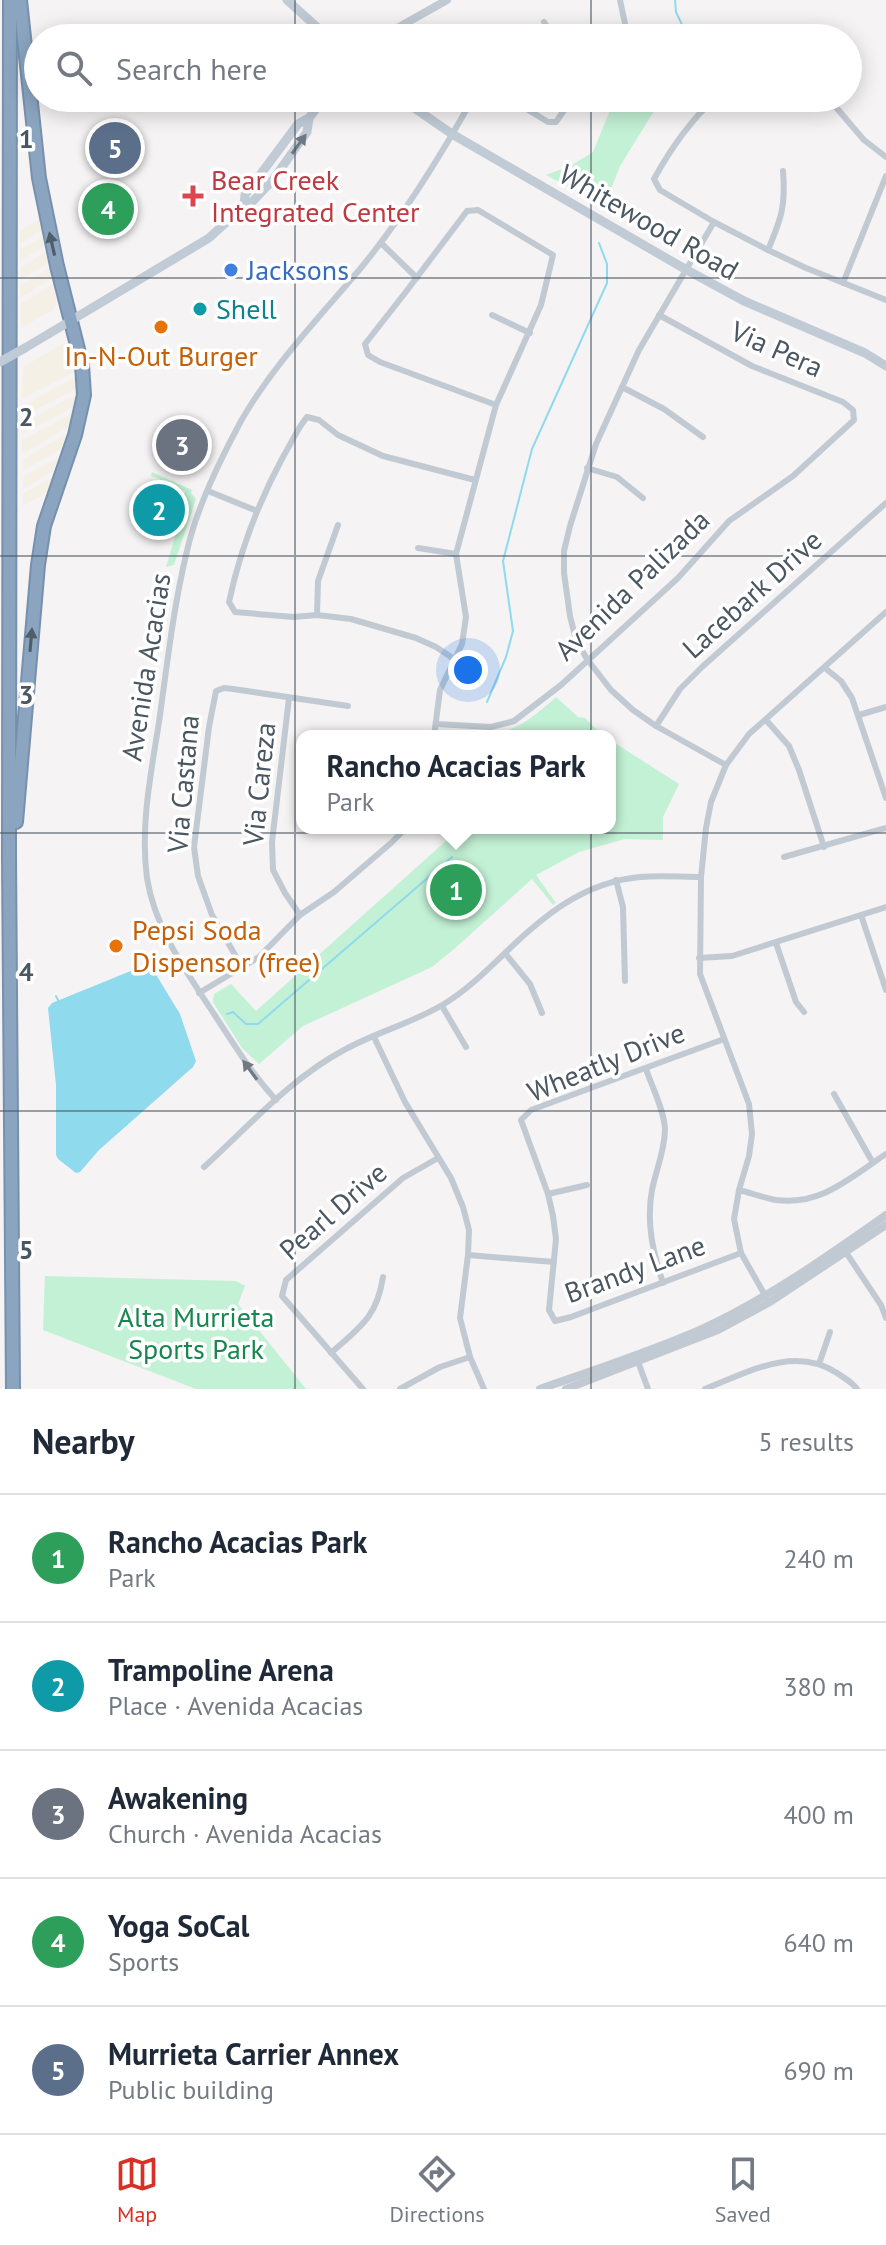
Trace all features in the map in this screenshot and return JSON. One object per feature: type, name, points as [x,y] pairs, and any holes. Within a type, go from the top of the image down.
[{"type":"highway","points":[[10,0],[9,857],[13,1389]]},
{"type":"highway","points":[[20,0],[24,37]]},
{"type":"highway","points":[[9,857],[16,824],[44,526],[76,433],[84,395],[82,365],[44,210],[32,112]]},
{"type":"main road","points":[[287,0],[314,24]]},
{"type":"main road","points":[[0,362],[209,238],[244,206],[245,195],[298,124],[314,112]]},
{"type":"main road","name":"Whitewood Road","points":[[420,112],[452,134],[685,269],[744,301],[865,353],[886,366]]},
{"type":"street","points":[[404,24],[447,0]]},
{"type":"street","points":[[620,0],[625,24]]},
{"type":"street","name":"Avenida Acacias","points":[[276,1100],[254,1076],[199,993],[162,929],[147,879],[149,789],[177,599],[186,552],[208,491],[242,420],[268,380],[381,243],[465,112]]},
{"type":"street","points":[[532,112],[548,122],[556,122],[563,112]]},
{"type":"street","points":[[700,112],[687,125],[654,179],[660,190],[768,250],[886,300]]},
{"type":"street","points":[[840,112],[864,140],[886,157]]},
{"type":"street","points":[[768,250],[783,216],[783,171]]},
{"type":"street","points":[[843,283],[886,176]]},
{"type":"street","points":[[435,730],[440,690],[462,644],[466,617],[456,554],[496,405],[541,305],[553,255],[478,210],[467,211],[365,344],[368,355],[380,362],[496,405]]},
{"type":"street","points":[[714,222],[639,350],[596,444],[564,551],[564,573],[576,640],[611,690],[656,726],[726,765]]},
{"type":"street","points":[[381,243],[417,278]]},
{"type":"street","points":[[492,315],[530,333]]},
{"type":"street","name":"Via Pera","points":[[659,315],[752,366],[843,402],[853,410],[854,420],[843,433]]},
{"type":"street","points":[[622,387],[664,409],[703,437]]},
{"type":"street","points":[[454,659],[416,638],[351,619],[235,612],[229,602],[257,511],[268,485],[307,417],[319,420],[338,435],[383,456],[475,480]]},
{"type":"street","name":"Avenida Palizada","points":[[436,724],[491,727],[514,721],[561,685],[678,578],[729,521],[793,476],[843,433]]},
{"type":"street","points":[[587,468],[617,477],[643,498]]},
{"type":"street","points":[[208,491],[257,511]]},
{"type":"street","name":"Lacebark Drive","points":[[656,726],[680,689],[691,678],[886,503]]},
{"type":"street","points":[[317,615],[318,581],[338,525]]},
{"type":"street","points":[[418,548],[456,554]]},
{"type":"street","points":[[767,1298],[741,1253],[734,1219],[752,1134],[749,1104],[700,974],[701,877],[711,802],[726,765],[749,734],[886,612]]},
{"type":"street","points":[[825,668],[841,681],[852,698],[886,798]]},
{"type":"street","name":"Via Castana","points":[[242,967],[212,915],[198,876],[194,847],[209,727],[216,691],[224,688],[289,698]]},
{"type":"street","points":[[289,698],[348,706]]},
{"type":"street","name":"Via Careza","points":[[289,698],[272,842],[273,870],[300,915]]},
{"type":"street","points":[[859,715],[886,707]]},
{"type":"street","points":[[766,720],[789,746],[824,847]]},
{"type":"street","points":[[784,857],[886,828]]},
{"type":"street","points":[[199,993],[259,957],[300,915],[334,892],[399,834]]},
{"type":"street","points":[[204,1167],[315,1068],[345,1049],[442,1006],[477,980],[544,918],[569,900],[616,880],[642,876],[701,877]]},
{"type":"street","points":[[616,880],[623,907],[625,981]]},
{"type":"street","points":[[699,958],[732,956],[886,907]]},
{"type":"street","points":[[861,915],[886,990]]},
{"type":"street","points":[[776,943],[796,1002],[804,1012]]},
{"type":"street","points":[[505,953],[530,984],[542,1013]]},
{"type":"street","points":[[442,1006],[466,1047]]},
{"type":"street","points":[[374,1037],[405,1102],[451,1178],[463,1207],[469,1230],[460,1318],[470,1357],[484,1389]]},
{"type":"street","name":"Wheatly Drive","points":[[548,1194],[521,1120],[531,1110],[724,1039]]},
{"type":"street","points":[[646,1069],[665,1125],[664,1147],[652,1192],[650,1216],[653,1251],[663,1283]]},
{"type":"street","points":[[834,1094],[873,1163]]},
{"type":"street","points":[[739,1190],[778,1200],[813,1199],[840,1187],[886,1154]]},
{"type":"street","name":"Pearl Drive","points":[[331,1353],[282,1296],[286,1280],[403,1178],[438,1158]]},
{"type":"street","points":[[468,1255],[554,1262],[556,1239],[548,1194],[587,1185]]},
{"type":"street","points":[[540,1389],[702,1338],[843,1248],[886,1215]]},
{"type":"street","points":[[843,1248],[886,1225]]},
{"type":"street","points":[[843,1248],[881,1305],[886,1318]]},
{"type":"street","name":"Brandy Lane","points":[[554,1262],[549,1310],[555,1321],[741,1253]]},
{"type":"street","points":[[363,1389],[331,1353],[368,1320],[380,1295],[383,1277]]},
{"type":"street","points":[[819,1364],[830,1332]]},
{"type":"street","points":[[400,1389],[440,1367],[470,1357]]},
{"type":"street","points":[[566,1389],[637,1359]]},
{"type":"street","points":[[637,1359],[648,1389]]},
{"type":"street","points":[[705,1389],[774,1363],[798,1360],[834,1371],[857,1389]]},
{"type":"green space","points":[[609,112],[653,112],[620,166],[602,205],[546,175],[572,165],[593,152]]},
{"type":"green space","points":[[152,472],[192,490],[196,499],[174,565],[166,567],[184,507],[181,505],[185,491],[159,483],[160,479],[151,476]]},
{"type":"green space","points":[[146,490],[153,495],[154,492],[170,497],[166,512],[158,511],[156,519],[166,522],[164,530],[154,526],[155,519],[152,526],[142,523],[146,512],[150,513],[153,502],[143,498]]},
{"type":"green space","points":[[556,697],[597,730],[506,730],[535,715]]},
{"type":"green space","points":[[616,744],[679,784],[663,817],[663,840],[625,839],[579,852],[536,875],[556,903],[553,905],[532,879],[432,967],[303,1026],[259,1064],[242,1048],[213,1002],[214,994],[231,984],[256,1011],[454,834],[616,834]]},
{"type":"green space","name":"Alta Murrieta Sports Park","points":[[45,1276],[236,1281],[245,1286],[238,1304],[306,1389],[196,1389],[43,1330]]},
{"type":"sand","points":[[40,219],[42,230],[20,243],[20,231]]},
{"type":"sand","points":[[43,236],[45,246],[20,261],[20,250]]},
{"type":"sand","points":[[47,251],[50,262],[20,280],[21,268]]},
{"type":"sand","points":[[51,267],[54,277],[20,298],[20,286]]},
{"type":"sand","points":[[55,283],[59,296],[54,309],[21,328],[21,304]]},
{"type":"sand","points":[[64,343],[73,345],[78,370],[22,399],[23,367]]},
{"type":"sand","points":[[79,375],[79,387],[22,417],[23,406]]},
{"type":"sand","points":[[79,393],[79,404],[22,434],[23,423]]},
{"type":"sand","points":[[77,411],[74,424],[23,453],[22,440]]},
{"type":"sand","points":[[72,431],[67,446],[23,470],[23,459]]},
{"type":"sand","points":[[65,454],[60,467],[23,489],[23,477]]},
{"type":"sand","points":[[57,475],[53,489],[23,506],[23,494]]},
{"type":"water","points":[[143,966],[152,968],[180,1014],[196,1061],[76,1173],[56,1155],[56,1085],[48,1008],[52,1003]]},
{"type":"waterway","points":[[675,0],[682,24]]},
{"type":"waterway","points":[[487,702],[513,631],[503,561],[532,449],[607,283],[607,264],[599,243]]},
{"type":"waterway","points":[[227,1014],[233,1012],[246,1024],[258,1024],[452,857]]},
{"type":"waterway","points":[[56,996],[59,1002]]},
{"type":"place","name":"Murrieta Carrier Annex","points":[[115,148]]},
{"type":"place","name":"Bear Creek Integrated Center","points":[[193,196]]},
{"type":"place","name":"Yoga SoCal","points":[[108,209]]},
{"type":"place","name":"Jacksons","points":[[231,270]]},
{"type":"place","name":"Shell","points":[[200,309]]},
{"type":"place","name":"In-N-Out Burger","points":[[161,327]]},
{"type":"place","name":"Awakening","points":[[182,445]]},
{"type":"place","name":"Trampoline Arena","points":[[159,510]]},
{"type":"place","name":"Rancho Acacias Park","points":[[456,890]]},
{"type":"place","name":"Pepsi Soda Dispensor (free)","points":[[116,946]]}]
